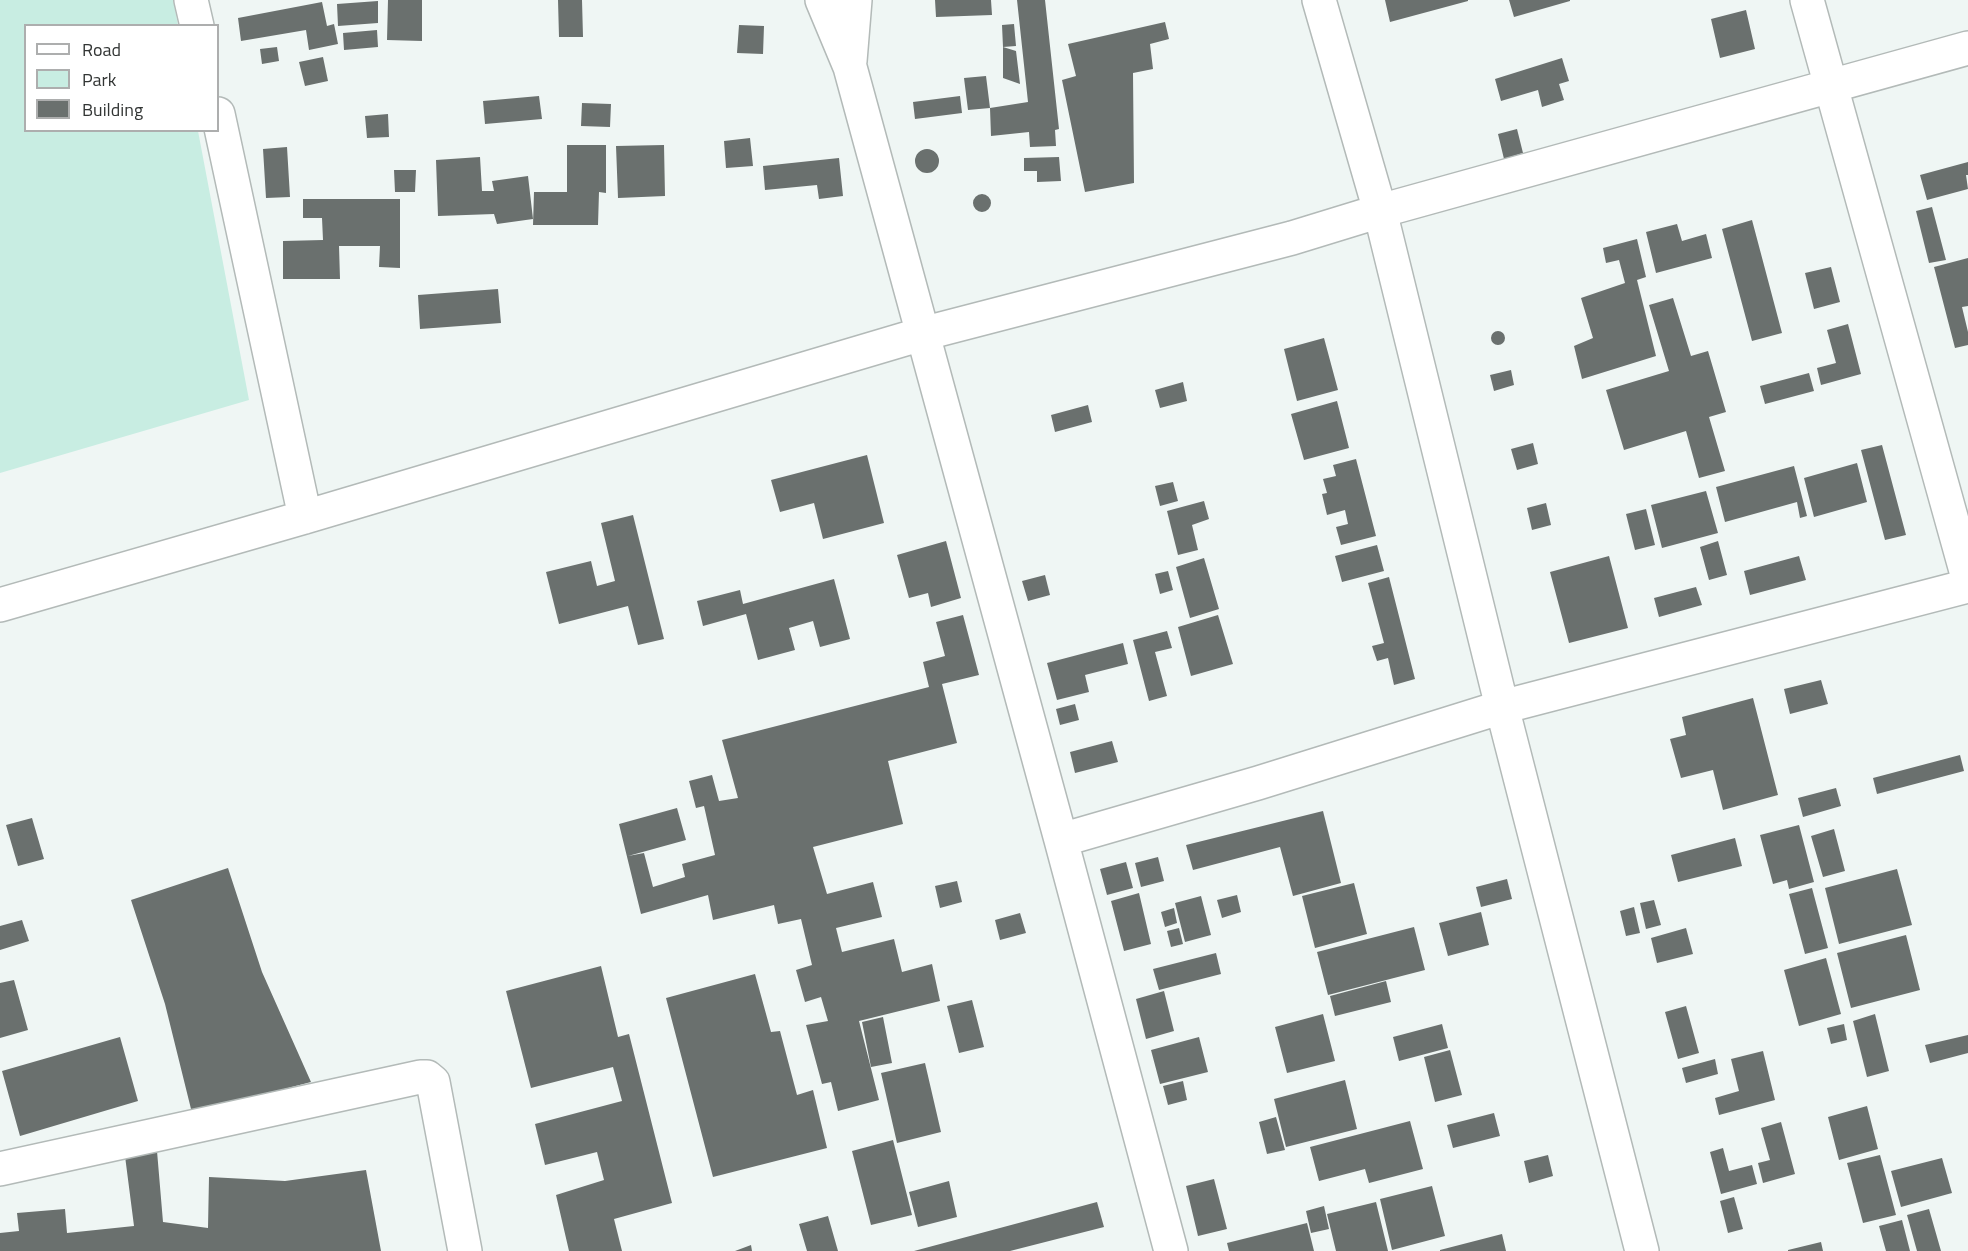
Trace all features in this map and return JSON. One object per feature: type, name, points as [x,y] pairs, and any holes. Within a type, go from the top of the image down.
[{"type":"street","points":[[190,0],[196,24]]},
{"type":"street","points":[[822,0],[850,68],[1171,1251]]},
{"type":"street","points":[[850,68],[855,0]]},
{"type":"street","points":[[1319,0],[1380,211],[1502,707],[1641,1251]]},
{"type":"street","points":[[1807,0],[1968,578]]},
{"type":"street","points":[[0,604],[305,518],[922,334],[1292,238],[1380,211],[1968,48]]},
{"type":"street","points":[[219,119],[305,518]]},
{"type":"street","points":[[1061,840],[1258,783],[1502,707],[1968,586]]},
{"type":"street","points":[[0,1169],[427,1077],[433,1082],[465,1251]]},
{"type":"green space","points":[[0,0],[173,0],[178,24],[24,24],[24,132],[198,132],[249,400],[0,473]]},
{"type":"building","points":[[388,0],[422,0],[422,41],[387,40]]},
{"type":"building","points":[[558,0],[582,0],[583,37],[559,37]]},
{"type":"building","points":[[935,0],[991,0],[992,15],[936,17]]},
{"type":"building","points":[[1017,0],[1045,0],[1059,129],[1055,130],[1056,146],[1030,147],[1029,132],[991,136],[990,108],[1028,102]]},
{"type":"building","points":[[1385,0],[1468,0],[1468,1],[1390,22]]},
{"type":"building","points":[[1509,0],[1570,0],[1570,1],[1514,17]]},
{"type":"building","points":[[378,1],[378,23],[338,26],[337,4]]},
{"type":"building","points":[[322,2],[327,26],[334,24],[338,44],[309,50],[306,30],[241,41],[238,18]]},
{"type":"building","points":[[1746,10],[1755,49],[1720,58],[1711,19]]},
{"type":"building","points":[[1165,22],[1169,39],[1150,44],[1153,69],[1133,73],[1134,183],[1085,192],[1062,80],[1076,76],[1068,44]]},
{"type":"building","points":[[1014,24],[1016,46],[1003,47],[1002,25]]},
{"type":"building","points":[[739,25],[764,26],[763,54],[737,53]]},
{"type":"building","points":[[377,30],[378,47],[344,50],[343,33]]},
{"type":"building","points":[[277,47],[279,61],[262,64],[260,49]]},
{"type":"building","points":[[1003,47],[1016,51],[1020,84],[1003,78]]},
{"type":"building","points":[[323,57],[328,81],[305,86],[299,62]]},
{"type":"building","points":[[1562,58],[1569,81],[1559,84],[1564,100],[1542,107],[1538,90],[1501,101],[1495,79]]},
{"type":"building","points":[[986,76],[990,108],[968,110],[964,78]]},
{"type":"building","points":[[539,96],[542,119],[485,124],[483,101]]},
{"type":"building","points":[[960,96],[962,113],[915,119],[913,102]]},
{"type":"building","points":[[582,103],[611,104],[610,127],[581,126]]},
{"type":"building","points":[[388,114],[389,137],[367,138],[365,116]]},
{"type":"building","points":[[1517,129],[1523,153],[1504,159],[1498,134]]},
{"type":"building","points":[[750,138],[753,166],[726,168],[724,141]]},
{"type":"building","points":[[567,145],[606,145],[606,193],[599,192],[598,225],[533,225],[534,192],[567,192]]},
{"type":"building","points":[[664,145],[665,196],[618,198],[616,146]]},
{"type":"building","points":[[287,147],[290,197],[266,198],[263,149]]},
{"type":"building","points":[[927,149],[932,150],[938,156],[938,166],[932,172],[927,173],[922,172],[916,166],[915,161],[916,156],[922,150]]},
{"type":"building","points":[[480,157],[482,191],[494,191],[492,181],[528,176],[533,219],[497,224],[494,214],[438,216],[436,160]]},
{"type":"building","points":[[1059,157],[1061,181],[1037,182],[1037,171],[1024,171],[1024,158]]},
{"type":"building","points":[[839,158],[843,196],[819,199],[817,185],[765,190],[763,166]]},
{"type":"building","points":[[1968,162],[1968,175],[1966,175],[1968,189],[1927,200],[1920,175]]},
{"type":"building","points":[[394,170],[416,170],[415,192],[395,192]]},
{"type":"building","points":[[982,194],[988,197],[991,203],[988,209],[982,212],[976,209],[973,203],[976,197]]},
{"type":"building","points":[[303,199],[400,199],[400,268],[379,267],[380,246],[339,246],[340,279],[283,279],[283,241],[323,240],[322,218],[303,218]]},
{"type":"building","points":[[1932,207],[1946,260],[1929,263],[1916,211]]},
{"type":"building","points":[[1752,220],[1782,333],[1752,341],[1722,229]]},
{"type":"building","points":[[1677,224],[1682,241],[1706,234],[1712,258],[1656,273],[1646,232]]},
{"type":"building","points":[[1637,239],[1646,277],[1637,280],[1656,356],[1582,379],[1574,346],[1593,338],[1581,298],[1625,283],[1619,260],[1606,263],[1603,248]]},
{"type":"building","points":[[1968,258],[1968,306],[1962,307],[1968,332],[1968,345],[1955,348],[1934,267]]},
{"type":"building","points":[[1831,267],[1840,302],[1814,309],[1805,273]]},
{"type":"building","points":[[498,289],[501,323],[420,329],[418,295]]},
{"type":"building","points":[[1673,298],[1691,356],[1708,351],[1726,412],[1709,417],[1725,471],[1699,478],[1686,431],[1624,450],[1606,390],[1669,371],[1649,305]]},
{"type":"building","points":[[1848,324],[1861,374],[1821,385],[1817,368],[1836,363],[1827,330]]},
{"type":"building","points":[[1498,331],[1503,333],[1505,338],[1503,343],[1498,345],[1493,343],[1491,338],[1493,333]]},
{"type":"building","points":[[1324,338],[1338,390],[1297,401],[1284,349]]},
{"type":"building","points":[[1511,370],[1514,385],[1494,391],[1490,375]]},
{"type":"building","points":[[1809,373],[1814,391],[1765,404],[1760,386]]},
{"type":"building","points":[[1183,382],[1187,401],[1160,408],[1155,390]]},
{"type":"building","points":[[1337,401],[1349,448],[1304,460],[1291,414]]},
{"type":"building","points":[[1088,405],[1092,422],[1055,432],[1051,415]]},
{"type":"building","points":[[1533,443],[1538,464],[1517,470],[1511,449]]},
{"type":"building","points":[[1882,445],[1906,535],[1885,540],[1861,450]]},
{"type":"building","points":[[867,455],[884,523],[823,539],[814,503],[780,512],[771,480]]},
{"type":"building","points":[[1356,459],[1376,536],[1341,545],[1336,527],[1348,524],[1345,510],[1327,515],[1322,494],[1327,493],[1323,479],[1336,476],[1333,465]]},
{"type":"building","points":[[1857,463],[1867,502],[1814,517],[1804,478]]},
{"type":"building","points":[[1794,466],[1807,516],[1800,518],[1797,502],[1725,522],[1716,487]]},
{"type":"building","points":[[1173,482],[1178,501],[1160,506],[1155,486]]},
{"type":"building","points":[[1706,491],[1718,533],[1662,548],[1651,505]]},
{"type":"building","points":[[1204,501],[1209,519],[1192,525],[1198,550],[1178,555],[1167,511]]},
{"type":"building","points":[[1546,503],[1551,525],[1532,530],[1527,508]]},
{"type":"building","points":[[1646,509],[1655,545],[1635,550],[1626,514]]},
{"type":"building","points":[[633,515],[664,639],[638,645],[628,606],[559,624],[546,572],[591,561],[597,586],[615,581],[601,523]]},
{"type":"building","points":[[946,541],[961,598],[931,607],[928,593],[909,598],[897,555]]},
{"type":"building","points":[[1718,541],[1727,575],[1709,580],[1700,547]]},
{"type":"building","points":[[1377,545],[1384,571],[1342,582],[1335,556]]},
{"type":"building","points":[[1609,556],[1628,628],[1569,643],[1550,572]]},
{"type":"building","points":[[1799,556],[1806,580],[1750,595],[1744,571]]},
{"type":"building","points":[[1204,558],[1219,609],[1190,618],[1176,567]]},
{"type":"building","points":[[1168,571],[1173,590],[1160,594],[1155,574]]},
{"type":"building","points":[[1045,575],[1050,595],[1028,601],[1022,581]]},
{"type":"building","points":[[1389,577],[1415,679],[1394,685],[1388,658],[1377,661],[1372,646],[1384,643],[1368,583]]},
{"type":"building","points":[[834,579],[850,639],[820,647],[813,621],[789,628],[795,650],[758,660],[746,614],[703,626],[697,601],[740,590],[743,604]]},
{"type":"building","points":[[1696,587],[1702,605],[1659,617],[1654,598]]},
{"type":"building","points":[[963,615],[979,675],[942,684],[957,743],[888,761],[903,824],[813,847],[827,894],[873,882],[882,917],[836,928],[842,952],[894,939],[902,972],[932,964],[940,1001],[859,1021],[879,1100],[838,1111],[831,1082],[822,1084],[806,1025],[828,1021],[821,997],[805,1002],[796,970],[812,965],[801,919],[778,924],[774,905],[713,920],[708,895],[641,914],[619,824],[677,808],[686,840],[628,856],[644,853],[653,887],[685,877],[682,864],[715,855],[704,806],[696,808],[689,781],[712,775],[719,801],[738,798],[722,740],[929,687],[923,662],[945,656],[936,622]]},
{"type":"building","points":[[1218,615],[1233,664],[1191,676],[1178,627]]},
{"type":"building","points":[[1167,631],[1172,648],[1155,652],[1167,696],[1149,701],[1133,640]]},
{"type":"building","points":[[1123,643],[1128,664],[1085,675],[1089,692],[1057,700],[1047,663]]},
{"type":"building","points":[[1821,680],[1828,704],[1790,714],[1784,689]]},
{"type":"building","points":[[1753,698],[1778,795],[1723,810],[1713,770],[1681,778],[1670,739],[1686,735],[1682,717]]},
{"type":"building","points":[[1075,704],[1079,720],[1060,725],[1056,709]]},
{"type":"building","points":[[1112,741],[1118,762],[1075,773],[1070,752]]},
{"type":"building","points":[[1960,755],[1964,771],[1877,794],[1873,778]]},
{"type":"building","points":[[1836,788],[1841,806],[1803,817],[1798,798]]},
{"type":"building","points":[[1323,811],[1341,883],[1293,896],[1280,847],[1193,870],[1186,845]]},
{"type":"building","points":[[32,818],[44,859],[18,866],[6,825]]},
{"type":"building","points":[[1799,825],[1814,882],[1789,889],[1787,880],[1773,884],[1760,835]]},
{"type":"building","points":[[1834,829],[1845,871],[1823,877],[1811,836]]},
{"type":"building","points":[[1735,838],[1742,866],[1678,882],[1671,855]]},
{"type":"building","points":[[1158,857],[1164,881],[1141,887],[1135,863]]},
{"type":"building","points":[[1126,862],[1133,888],[1107,895],[1100,869]]},
{"type":"building","points":[[228,868],[262,972],[311,1082],[192,1113],[165,1004],[131,900]]},
{"type":"building","points":[[1897,869],[1912,925],[1839,944],[1825,888]]},
{"type":"building","points":[[1507,879],[1512,899],[1481,907],[1476,887]]},
{"type":"building","points":[[957,881],[962,902],[940,908],[935,886]]},
{"type":"building","points":[[1354,883],[1367,934],[1315,948],[1302,896]]},
{"type":"building","points":[[1812,888],[1828,948],[1805,954],[1789,894]]},
{"type":"building","points":[[1139,893],[1151,944],[1124,951],[1111,901]]},
{"type":"building","points":[[1237,895],[1241,912],[1222,918],[1217,900]]},
{"type":"building","points":[[1201,896],[1211,935],[1185,942],[1175,903]]},
{"type":"building","points":[[1654,900],[1661,925],[1646,929],[1640,903]]},
{"type":"building","points":[[1634,907],[1640,933],[1626,936],[1620,911]]},
{"type":"building","points":[[1174,908],[1177,923],[1165,927],[1161,912]]},
{"type":"building","points":[[1481,912],[1489,945],[1448,956],[1439,923]]},
{"type":"building","points":[[1020,913],[1026,933],[1000,940],[995,920]]},
{"type":"building","points":[[22,920],[29,941],[0,950],[0,926]]},
{"type":"building","points":[[1414,927],[1425,970],[1328,995],[1317,952]]},
{"type":"building","points":[[1179,928],[1183,944],[1171,947],[1167,931]]},
{"type":"building","points":[[1686,928],[1693,954],[1657,963],[1651,938]]},
{"type":"building","points":[[1906,935],[1920,990],[1851,1008],[1837,953]]},
{"type":"building","points":[[1216,953],[1221,974],[1159,990],[1153,969]]},
{"type":"building","points":[[1826,958],[1841,1014],[1799,1026],[1784,970]]},
{"type":"building","points":[[601,966],[618,1037],[629,1034],[672,1203],[614,1219],[622,1251],[569,1251],[556,1195],[604,1180],[597,1152],[545,1165],[535,1124],[622,1101],[613,1067],[531,1088],[506,991]]},
{"type":"building","points":[[755,974],[771,1032],[780,1031],[797,1095],[813,1090],[827,1148],[713,1177],[666,998]]},
{"type":"building","points":[[14,980],[28,1030],[0,1038],[0,983]]},
{"type":"building","points":[[1386,981],[1391,1002],[1335,1016],[1330,996]]},
{"type":"building","points":[[1164,991],[1174,1031],[1146,1039],[1136,999]]},
{"type":"building","points":[[972,1000],[984,1047],[959,1053],[947,1006]]},
{"type":"building","points":[[1686,1006],[1699,1053],[1678,1059],[1665,1012]]},
{"type":"building","points":[[1323,1014],[1335,1061],[1287,1073],[1275,1027]]},
{"type":"building","points":[[1875,1014],[1889,1071],[1867,1077],[1853,1021]]},
{"type":"building","points":[[883,1017],[892,1063],[871,1067],[862,1022]]},
{"type":"building","points":[[1442,1024],[1448,1048],[1399,1061],[1393,1037]]},
{"type":"building","points":[[1844,1024],[1847,1040],[1831,1044],[1827,1028]]},
{"type":"building","points":[[1968,1035],[1968,1053],[1930,1063],[1925,1045]]},
{"type":"building","points":[[120,1037],[138,1101],[20,1136],[2,1071]]},
{"type":"building","points":[[1199,1037],[1208,1072],[1160,1084],[1151,1050]]},
{"type":"building","points":[[1450,1050],[1462,1095],[1435,1102],[1424,1057]]},
{"type":"building","points":[[1763,1051],[1775,1100],[1719,1115],[1715,1098],[1739,1091],[1731,1059]]},
{"type":"building","points":[[1715,1059],[1718,1074],[1686,1083],[1682,1068]]},
{"type":"building","points":[[925,1063],[941,1132],[897,1143],[881,1073]]},
{"type":"building","points":[[1345,1080],[1357,1129],[1286,1147],[1274,1099]]},
{"type":"building","points":[[1183,1081],[1187,1100],[1168,1105],[1163,1086]]},
{"type":"building","points":[[1867,1106],[1878,1149],[1839,1160],[1828,1117]]},
{"type":"building","points":[[1494,1113],[1500,1136],[1453,1148],[1447,1125]]},
{"type":"building","points":[[1276,1117],[1285,1150],[1267,1154],[1259,1122]]},
{"type":"building","points":[[1410,1121],[1423,1169],[1369,1183],[1365,1169],[1319,1181],[1310,1147]]},
{"type":"building","points":[[1781,1122],[1795,1174],[1763,1183],[1758,1163],[1770,1160],[1761,1128]]},
{"type":"building","points":[[893,1140],[912,1215],[871,1225],[852,1151]]},
{"type":"building","points":[[1723,1148],[1729,1171],[1752,1165],[1757,1184],[1721,1194],[1710,1152]]},
{"type":"building","points":[[157,1151],[163,1222],[208,1228],[209,1177],[285,1181],[366,1170],[381,1251],[0,1251],[0,1233],[19,1231],[17,1213],[65,1209],[67,1233],[134,1226],[125,1156]]},
{"type":"building","points":[[1548,1155],[1553,1176],[1529,1183],[1524,1161]]},
{"type":"building","points":[[1880,1155],[1896,1215],[1863,1223],[1847,1163]]},
{"type":"building","points":[[1942,1158],[1952,1193],[1901,1207],[1891,1171]]},
{"type":"building","points":[[1214,1179],[1227,1229],[1198,1236],[1186,1186]]},
{"type":"building","points":[[949,1181],[957,1217],[918,1227],[909,1192]]},
{"type":"building","points":[[1432,1186],[1445,1236],[1392,1250],[1380,1199]]},
{"type":"building","points":[[1734,1197],[1743,1229],[1728,1233],[1720,1201]]},
{"type":"building","points":[[1097,1202],[1104,1227],[1010,1251],[914,1251]]},
{"type":"building","points":[[1376,1202],[1388,1251],[1336,1251],[1327,1214]]},
{"type":"building","points":[[1324,1206],[1329,1229],[1311,1233],[1306,1211]]},
{"type":"building","points":[[1929,1209],[1941,1251],[1917,1251],[1907,1215]]},
{"type":"building","points":[[828,1216],[838,1251],[807,1251],[799,1224]]},
{"type":"building","points":[[1902,1220],[1910,1251],[1886,1251],[1879,1226]]},
{"type":"building","points":[[1307,1223],[1314,1251],[1229,1251],[1227,1243]]},
{"type":"building","points":[[1502,1234],[1506,1251],[1440,1251],[1440,1250]]},
{"type":"building","points":[[1821,1242],[1823,1251],[1788,1251],[1788,1250]]},
{"type":"building","points":[[751,1245],[752,1251],[735,1251]]}]
